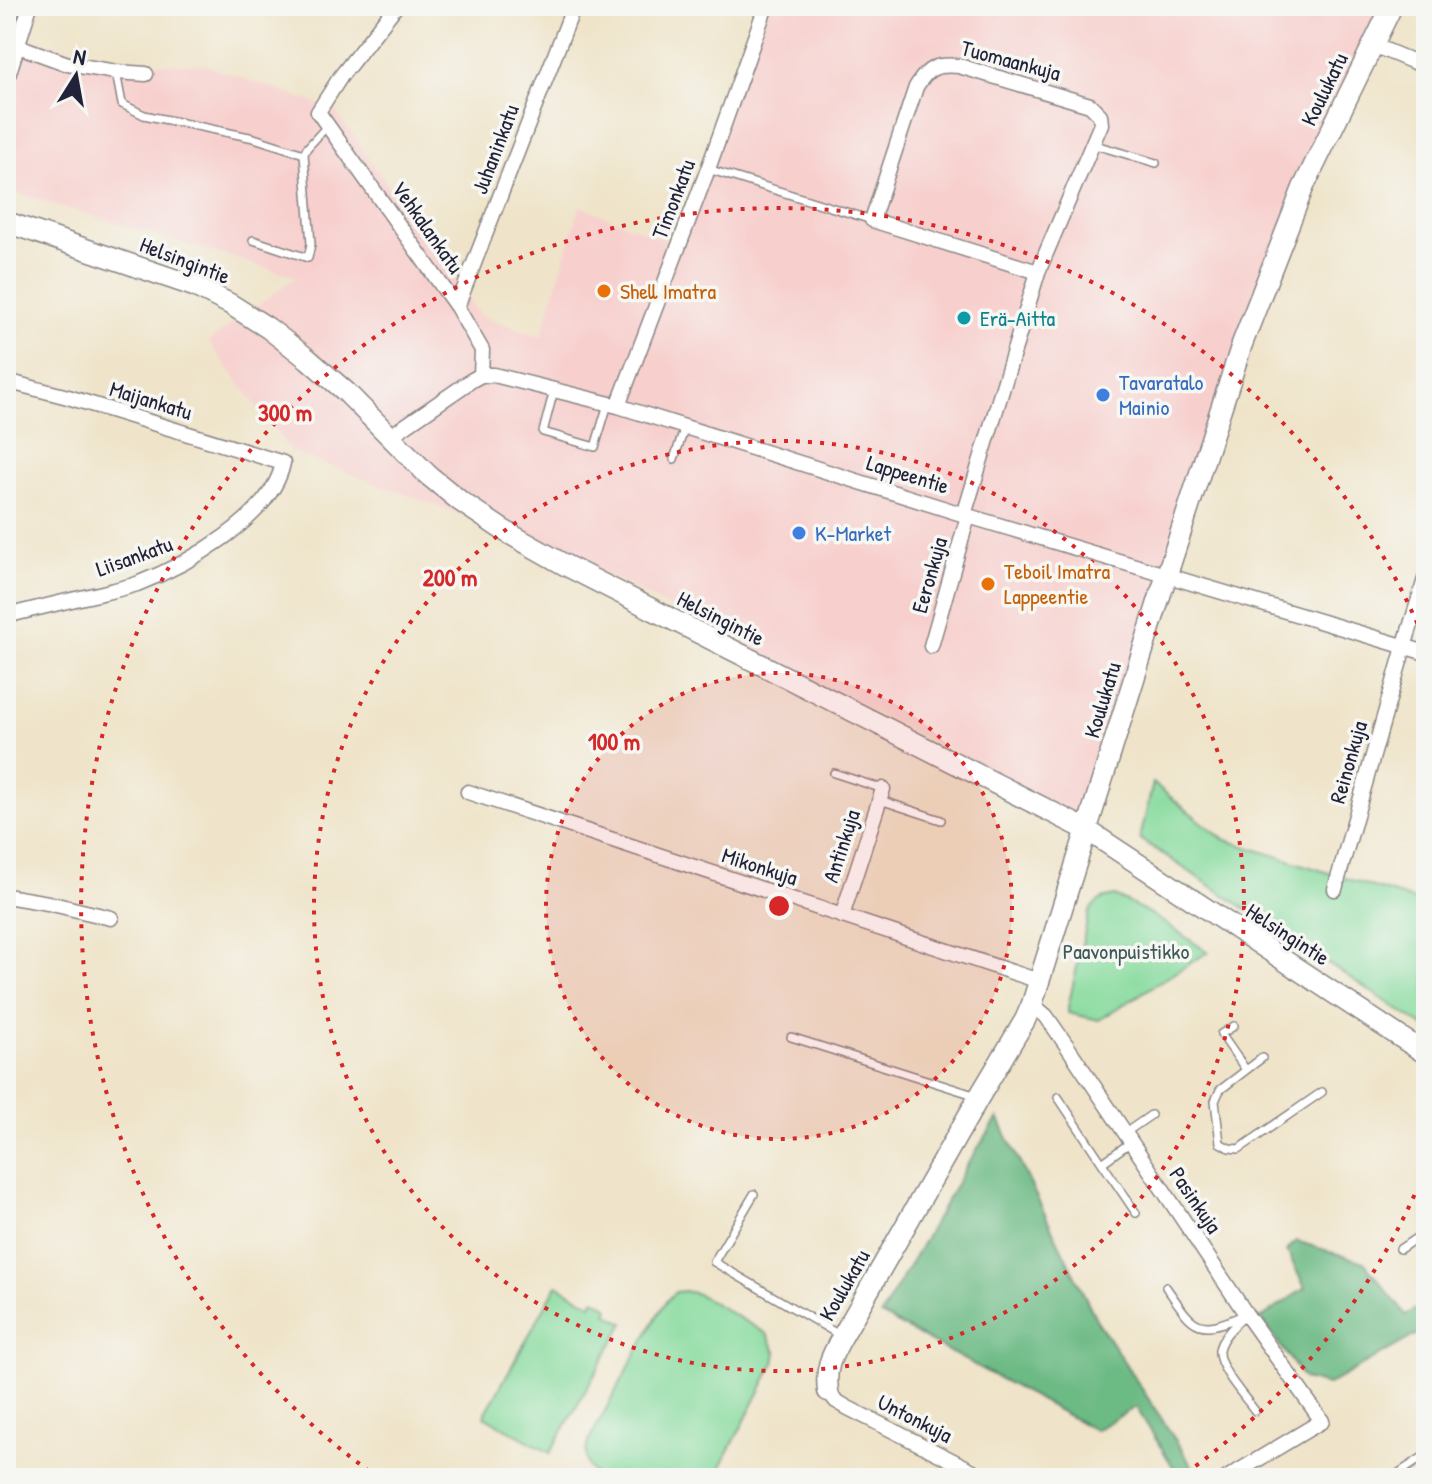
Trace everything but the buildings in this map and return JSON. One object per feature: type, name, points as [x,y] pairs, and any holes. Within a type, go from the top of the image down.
[{"type":"main road","name":"Koulukatu","points":[[828,1391],[826,1375],[830,1359],[1032,1004],[1242,344],[1303,188],[1392,6]]},
{"type":"main road","name":"Helsingintie","points":[[6,222],[194,286],[230,304],[308,359],[346,392],[428,475],[503,530],[565,565],[1087,830],[1426,1054]]},
{"type":"street","points":[[6,82],[30,6]]},
{"type":"street","name":"Vehkalankatu","points":[[396,6],[341,76],[318,112],[457,307],[482,350],[481,375]]},
{"type":"street","name":"Juhaninkatu","points":[[457,307],[574,6]]},
{"type":"street","name":"Timonkatu","points":[[613,405],[708,169],[766,6]]},
{"type":"street","points":[[1373,45],[1426,67]]},
{"type":"street","points":[[18,46],[68,64],[146,74]]},
{"type":"street","name":"Tuomaankuja","points":[[872,220],[916,87],[924,73],[940,65],[959,66],[1090,105],[1100,115],[1101,124],[1038,272],[966,516]]},
{"type":"street","points":[[872,220],[1038,272]]},
{"type":"street","points":[[389,437],[481,375]]},
{"type":"street","name":"Lappeentie","points":[[481,375],[494,375],[613,405],[966,516],[1426,653]]},
{"type":"street","name":"Maijankatu","points":[[6,381],[283,463]]},
{"type":"street","name":"Liisankatu","points":[[6,616],[134,585],[180,566],[243,523],[270,493],[281,475],[283,463]]},
{"type":"street","name":"Eeronkuja","points":[[931,646],[966,516]]},
{"type":"street","name":"Reinonkuja","points":[[1335,889],[1426,576]]},
{"type":"street","name":"Mikonkuja","points":[[468,792],[1039,981]]},
{"type":"street","name":"Antinkuja","points":[[842,916],[881,794]]},
{"type":"street","points":[[6,896],[111,918]]},
{"type":"street","name":"Pasinkuja","points":[[1032,1004],[1046,1016],[1067,1046],[1246,1314],[1322,1421],[1227,1478]]},
{"type":"street","name":"Untonkuja","points":[[828,1391],[836,1401],[848,1408],[987,1478]]},
{"type":"lane","points":[[116,72],[122,104],[144,115],[254,138],[304,154]]},
{"type":"lane","points":[[253,240],[308,258],[311,244],[304,154],[328,125]]},
{"type":"lane","points":[[1092,144],[1156,163]]},
{"type":"lane","points":[[708,169],[872,220]]},
{"type":"lane","points":[[554,390],[543,432],[595,447],[613,405]]},
{"type":"lane","points":[[674,459],[685,427]]},
{"type":"lane","points":[[834,773],[941,820]]},
{"type":"lane","points":[[1234,1026],[1221,1034],[1246,1070]]},
{"type":"lane","points":[[791,1037],[979,1097]]},
{"type":"lane","points":[[1262,1058],[1220,1090],[1215,1101],[1220,1143],[1239,1149],[1322,1092]]},
{"type":"lane","points":[[1058,1097],[1136,1213]]},
{"type":"lane","points":[[1102,1163],[1151,1115]]},
{"type":"lane","points":[[754,1194],[714,1262],[842,1337]]},
{"type":"lane","points":[[1400,1249],[1426,1233]]},
{"type":"lane","points":[[1166,1287],[1188,1318],[1203,1326],[1214,1327],[1246,1314]]},
{"type":"lane","points":[[1246,1314],[1219,1347],[1219,1355],[1225,1370],[1255,1411]]},
{"type":"lane","points":[[1399,1473],[1426,1455]]},
{"type":"shaded area","points":[[770,6],[1400,6],[1308,196],[1073,814],[566,554],[292,452],[208,342],[296,277],[6,190],[6,31],[110,61],[205,65],[335,110],[479,315],[541,337],[580,206],[670,242]]},
{"type":"green space","points":[[1153,783],[1223,839],[1426,904],[1426,1028],[1140,839]]},
{"type":"green space","name":"Paavonpuistikko","points":[[1115,896],[1151,914],[1208,952],[1099,1020],[1068,1013],[1089,913],[1099,901]]},
{"type":"green space","points":[[998,1118],[1096,1319],[1199,1476],[1180,1478],[1136,1407],[1095,1430],[881,1315],[970,1160]]},
{"type":"green space","points":[[1296,1241],[1364,1262],[1406,1315],[1426,1302],[1426,1329],[1328,1385],[1304,1379],[1261,1318],[1305,1288],[1287,1251]]},
{"type":"green space","points":[[557,1285],[591,1304],[595,1299],[609,1308],[607,1313],[624,1323],[550,1453],[484,1416]]},
{"type":"green space","points":[[676,1292],[698,1294],[767,1334],[776,1352],[774,1364],[715,1478],[598,1478],[587,1462],[588,1442],[658,1314],[668,1299]]},
{"type":"place","name":"Shell Imatra","points":[[604,291]]},
{"type":"place","name":"Erä-Aitta","points":[[964,318]]},
{"type":"place","name":"Tavaratalo Mainio","points":[[1103,395]]},
{"type":"place","name":"K-Market","points":[[799,533]]},
{"type":"place","name":"Teboil Imatra Lappeentie","points":[[988,584]]}]
